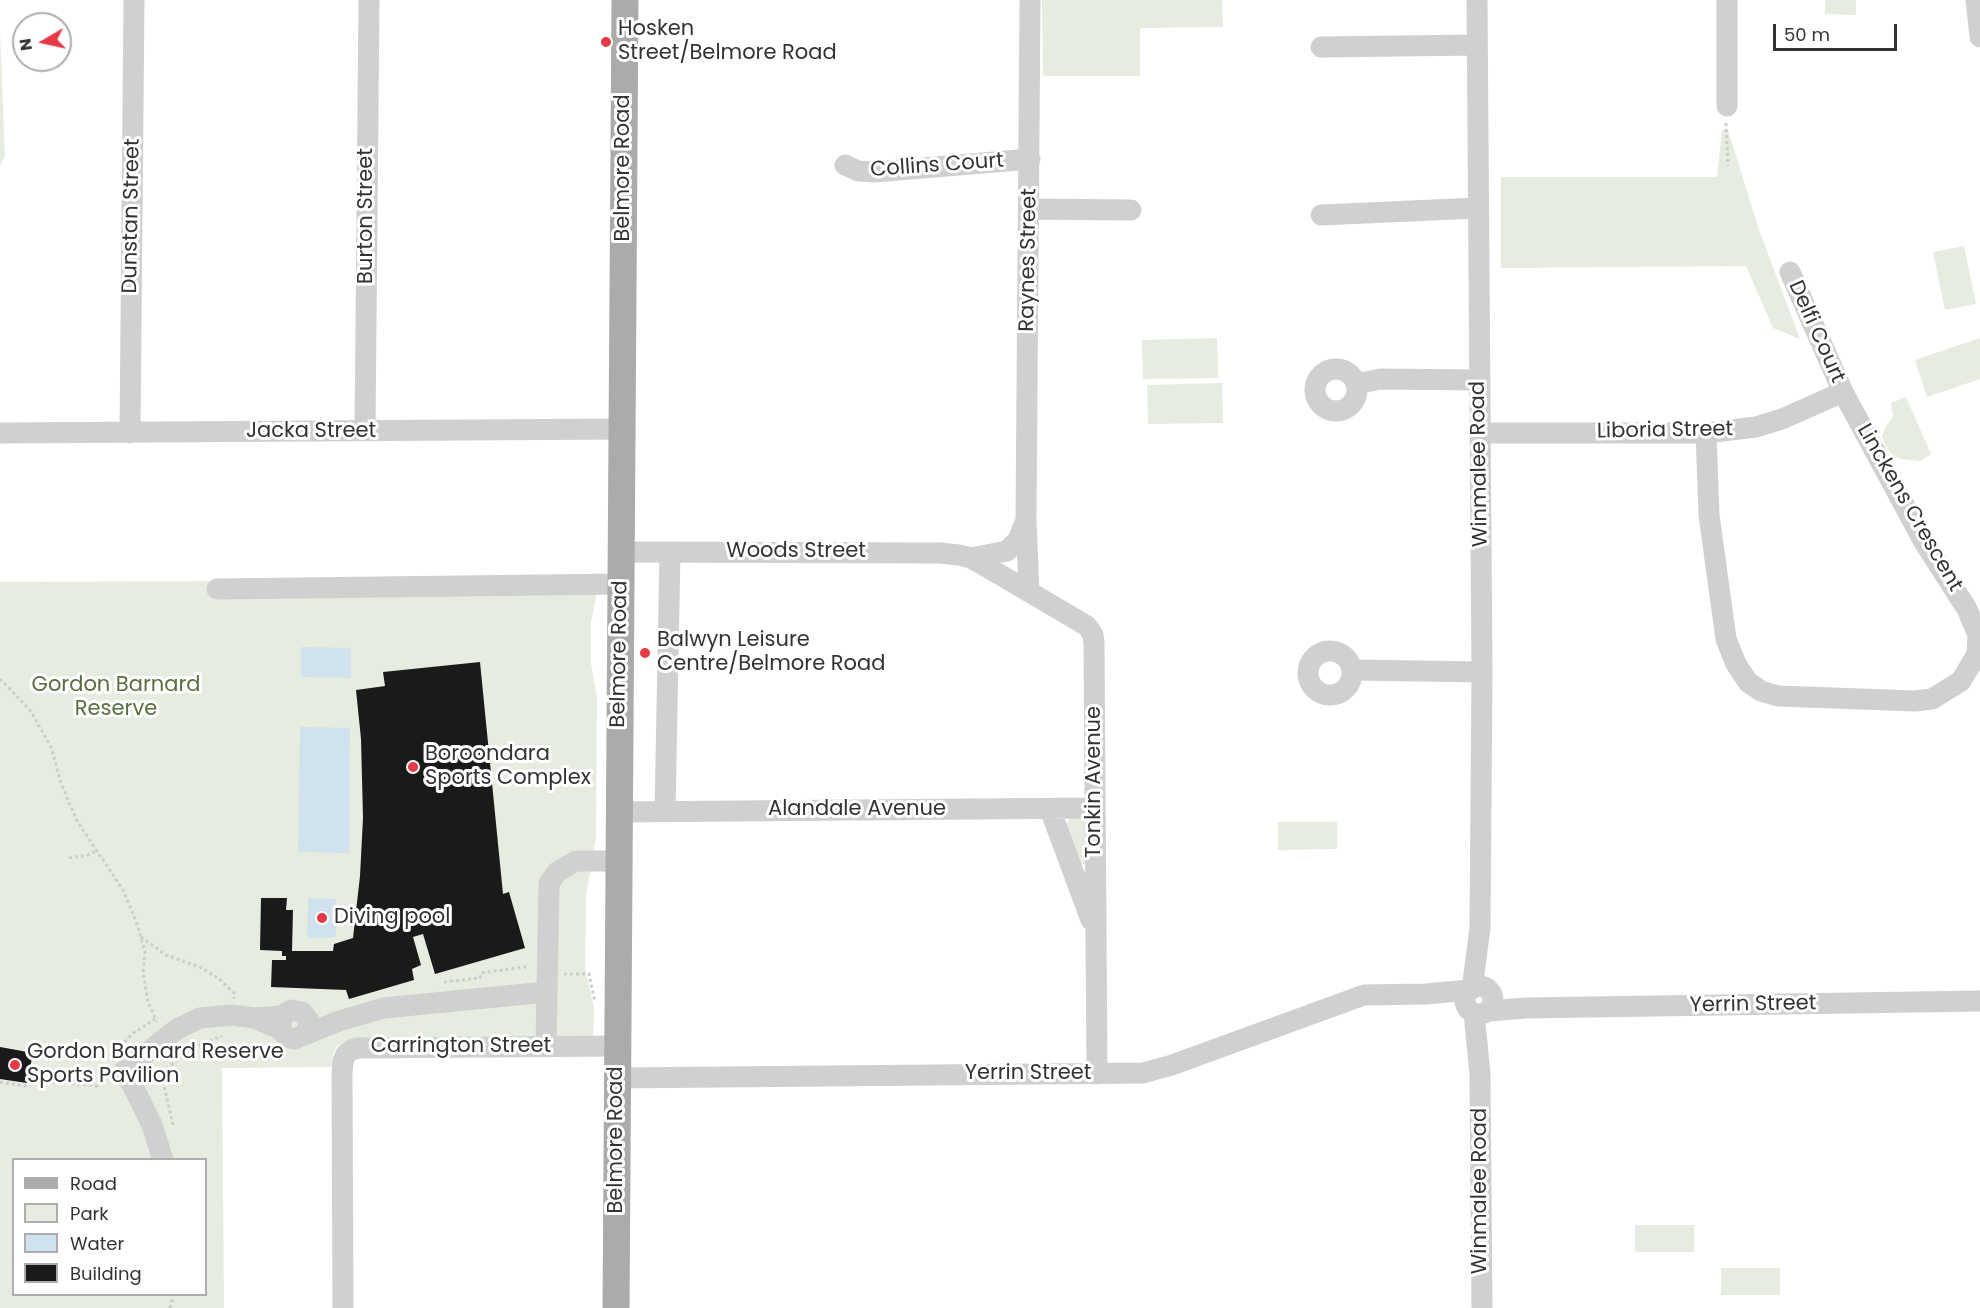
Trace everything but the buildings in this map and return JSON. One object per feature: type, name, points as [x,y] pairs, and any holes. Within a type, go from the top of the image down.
[{"type":"main road","name":"Belmore Road","points":[[616,1308],[625,0]]},
{"type":"street","name":"Dunstan Street","points":[[130,433],[134,0]]},
{"type":"street","name":"Burton Street","points":[[365,431],[369,0]]},
{"type":"street","name":"Raynes Street","points":[[1029,592],[1026,520],[1030,0]]},
{"type":"street","name":"Winmalee Road","points":[[1477,0],[1482,672],[1480,928],[1482,1308]]},
{"type":"street","points":[[1727,0],[1727,106]]},
{"type":"street","points":[[1976,0],[1980,37]]},
{"type":"street","points":[[1321,47],[1477,45]]},
{"type":"street","name":"Collins Court","points":[[845,165],[858,171],[875,172],[1030,159]]},
{"type":"street","points":[[1321,215],[1478,208]]},
{"type":"street","points":[[1029,209],[1131,210]]},
{"type":"street","name":"Delfi Court","points":[[1790,272],[1843,392]]},
{"type":"street","points":[[1357,384],[1380,379],[1479,380]]},
{"type":"street","name":"Liboria Street","points":[[1479,433],[1707,433],[1756,427],[1782,419],[1843,392]]},
{"type":"street","name":"Linckens Crescent","points":[[1707,433],[1709,515],[1726,639],[1736,664],[1748,682],[1761,691],[1778,696],[1915,701],[1932,699],[1961,681],[1977,654],[1978,635],[1967,609],[1919,533],[1843,392]]},
{"type":"street","name":"Jacka Street","points":[[0,433],[622,429]]},
{"type":"street","name":"Raynes Street","points":[[971,558],[1007,551],[1018,540],[1026,520]]},
{"type":"street","name":"Woods Street","points":[[621,552],[940,553],[971,558]]},
{"type":"street","points":[[665,812],[670,552]]},
{"type":"street","name":"Tonkin Avenue","points":[[971,558],[1087,626],[1093,635],[1097,1074]]},
{"type":"street","points":[[217,590],[621,584]]},
{"type":"street","points":[[1352,670],[1482,672]]},
{"type":"street","name":"Alandale Avenue","points":[[619,812],[1095,808]]},
{"type":"street","points":[[1050,809],[1096,934]]},
{"type":"street","points":[[546,1047],[549,883],[557,872],[576,861],[619,861]]},
{"type":"street","points":[[162,1158],[152,1125],[125,1070],[160,1028],[177,1029],[200,1018],[232,1015],[281,1023],[284,1035],[290,1039],[298,1039],[307,1028],[397,1005],[546,992]]},
{"type":"street","name":"Yerrin Street","points":[[617,1078],[1097,1074],[1151,1071],[1364,995],[1426,994],[1526,1008],[1980,1001]]},
{"type":"street","name":"Carrington Street","points":[[343,1308],[342,1074],[346,1054],[353,1049],[360,1048],[617,1046]]},
{"type":"path","points":[[1727,106],[1728,166]]},
{"type":"path","points":[[0,679],[30,710],[51,747],[61,783],[77,821],[123,890],[136,921],[145,951],[143,972],[148,1002],[160,1028],[179,1059],[161,1073],[174,1129]]},
{"type":"path","points":[[69,858],[88,855],[98,850]]},
{"type":"path","points":[[111,1055],[132,1034],[160,1028]]},
{"type":"path","points":[[0,1082],[25,1086],[27,1077],[50,1082],[96,1086],[106,1066]]},
{"type":"green space","points":[[1042,0],[1222,0],[1223,27],[1140,28],[1140,76],[1043,76]]},
{"type":"green space","points":[[1825,0],[1856,0],[1856,15],[1825,14]]},
{"type":"green space","points":[[0,31],[5,156],[0,166]]},
{"type":"green space","points":[[1722,130],[1728,130],[1758,227],[1800,339],[1773,328],[1746,266],[1501,268],[1501,177],[1717,177]]},
{"type":"green space","points":[[1964,246],[1976,304],[1945,310],[1933,252]]},
{"type":"green space","points":[[1217,338],[1218,378],[1143,379],[1142,340]]},
{"type":"green space","points":[[1980,338],[1980,379],[1927,397],[1915,360]]},
{"type":"green space","points":[[1222,383],[1223,423],[1148,424],[1147,385]]},
{"type":"green space","points":[[1906,397],[1931,454],[1921,461],[1901,459],[1891,454],[1882,436],[1893,417],[1891,403]]},
{"type":"green space","name":"Gordon Barnard Reserve","points":[[233,581],[597,592],[591,622],[591,663],[597,699],[596,836],[586,897],[585,968],[594,1008],[593,1037],[349,1040],[337,1046],[333,1054],[332,1067],[222,1068],[224,1308],[0,1308],[0,582]]},
{"type":"green space","points":[[1070,818],[1081,818],[1086,822],[1085,865],[1080,864],[1066,824]]},
{"type":"green space","points":[[1278,822],[1337,822],[1337,849],[1278,850]]},
{"type":"green space","points":[[1635,1225],[1694,1225],[1694,1252],[1635,1252]]},
{"type":"green space","points":[[1721,1268],[1780,1268],[1780,1295],[1721,1295]]},
{"type":"water","points":[[301,647],[351,648],[351,678],[301,677]]},
{"type":"water","points":[[300,727],[350,728],[349,853],[298,852]]},
{"type":"water","name":"Diving pool","points":[[308,898],[336,899],[336,937],[307,938]]},
{"type":"place","name":"Hosken Street/Belmore Road","points":[[606,42]]},
{"type":"place","name":"Balwyn Leisure Centre/Belmore Road","points":[[645,653]]},
{"type":"place","name":"Boroondara Sports Complex","points":[[413,767]]},
{"type":"place","name":"Diving pool","points":[[322,918]]},
{"type":"place","name":"Gordon Barnard Reserve Sports Pavilion","points":[[15,1065]]}]
